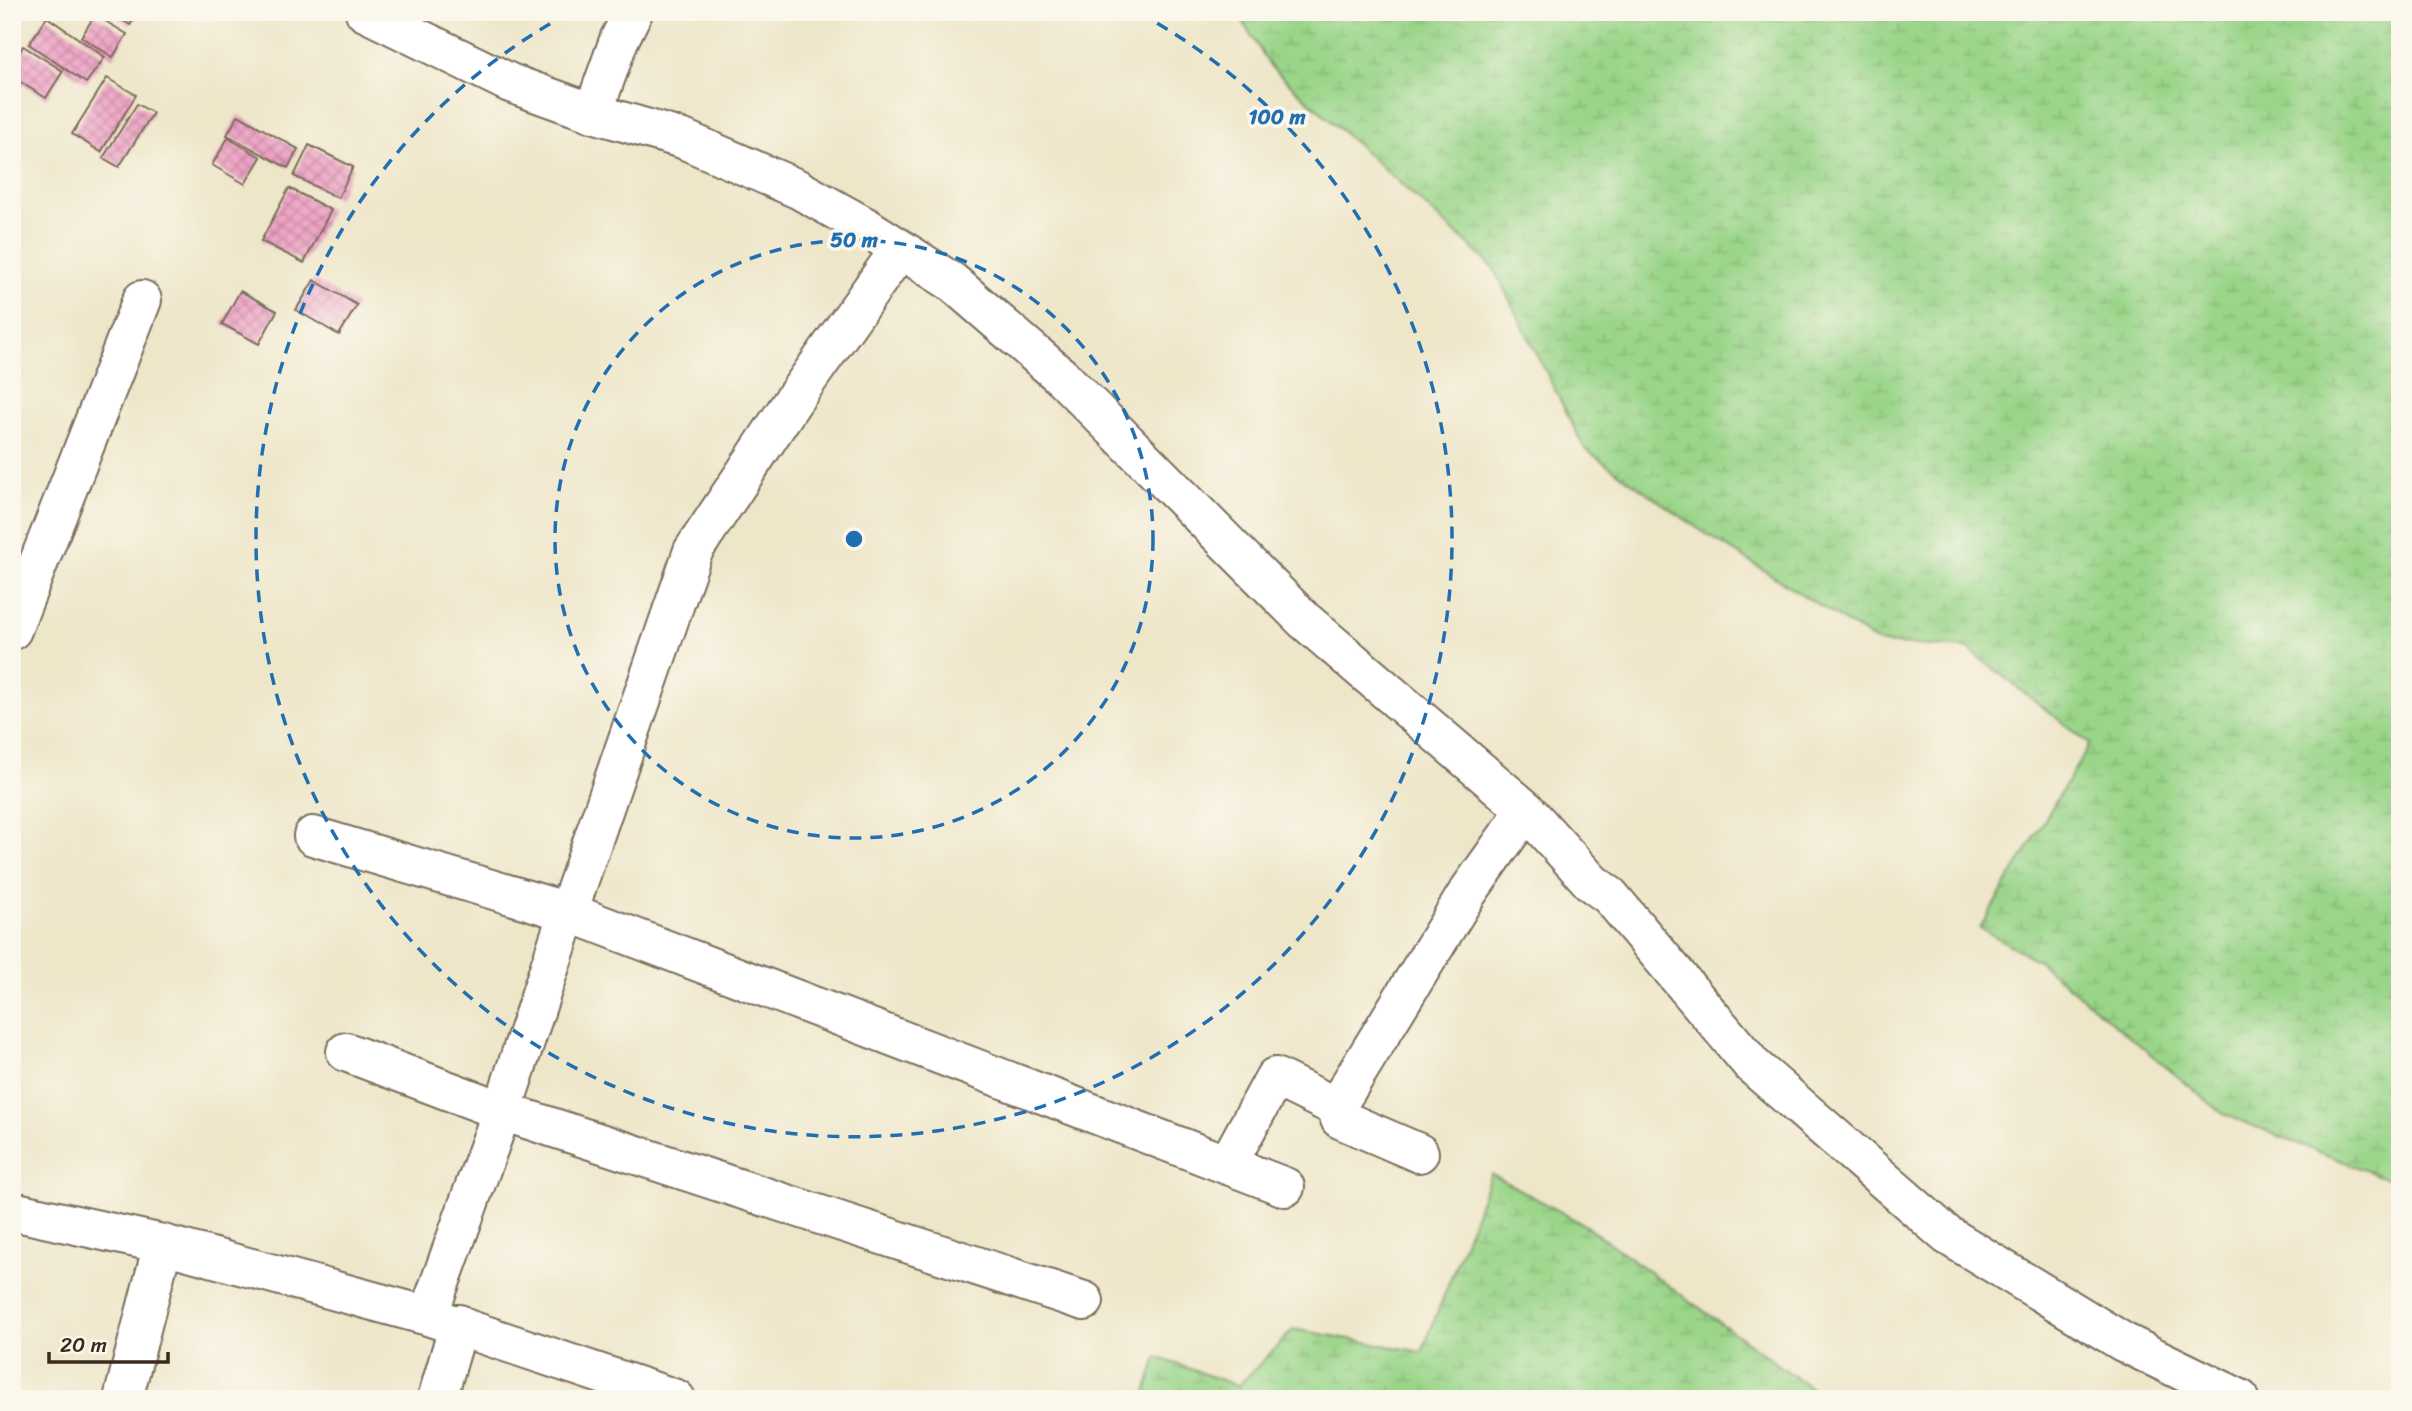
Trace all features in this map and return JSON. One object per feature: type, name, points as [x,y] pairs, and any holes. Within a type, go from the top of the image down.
[{"type":"street","points":[[365,12],[510,83],[593,113],[693,143],[798,189],[952,282],[1063,377],[1304,620],[1526,810],[1601,890],[1753,1066],[1947,1235],[2123,1342],[2240,1399]]},
{"type":"street","points":[[593,113],[619,40],[633,12]]},
{"type":"street","points":[[437,1399],[444,1320],[502,1111],[693,551],[794,399],[900,249]]},
{"type":"street","points":[[12,630],[142,300]]},
{"type":"street","points":[[1419,1153],[1339,1119],[1336,1107],[1478,876],[1526,810]]},
{"type":"street","points":[[313,836],[568,912],[1285,1187]]},
{"type":"street","points":[[346,1052],[502,1111],[1084,1301]]},
{"type":"street","points":[[1227,1165],[1275,1077],[1336,1107]]},
{"type":"street","points":[[12,1211],[163,1244],[444,1320],[676,1399]]},
{"type":"street","points":[[123,1399],[163,1244]]},
{"type":"green space","points":[[1237,12],[2400,12],[2400,1184],[2223,1114],[2038,961],[1980,928],[2090,744],[1967,648],[1879,643],[1700,530],[1585,449],[1493,267],[1270,66]]},
{"type":"green space","points":[[1491,1174],[1583,1224],[1826,1399],[1144,1399],[1157,1357],[1238,1386],[1294,1329],[1422,1352]]},
{"type":"building","points":[[110,12],[139,12],[130,25]]},
{"type":"building","points":[[95,15],[127,34],[113,57],[81,37]]},
{"type":"building","points":[[47,17],[105,57],[86,83],[29,44]]},
{"type":"building","points":[[23,46],[63,71],[46,98],[12,77],[12,65]]},
{"type":"building","points":[[107,78],[136,95],[101,152],[72,134]]},
{"type":"building","points":[[137,104],[153,113],[119,167],[103,158]]},
{"type":"building","points":[[238,115],[298,149],[288,168],[227,135]]},
{"type":"building","points":[[228,138],[261,157],[245,184],[212,165]]},
{"type":"building","points":[[309,145],[353,167],[338,198],[294,176]]},
{"type":"building","points":[[289,188],[331,210],[304,263],[261,241]]},
{"type":"building","points":[[314,280],[357,305],[339,335],[296,310]]},
{"type":"building","points":[[240,291],[277,311],[259,344],[222,324]]}]
